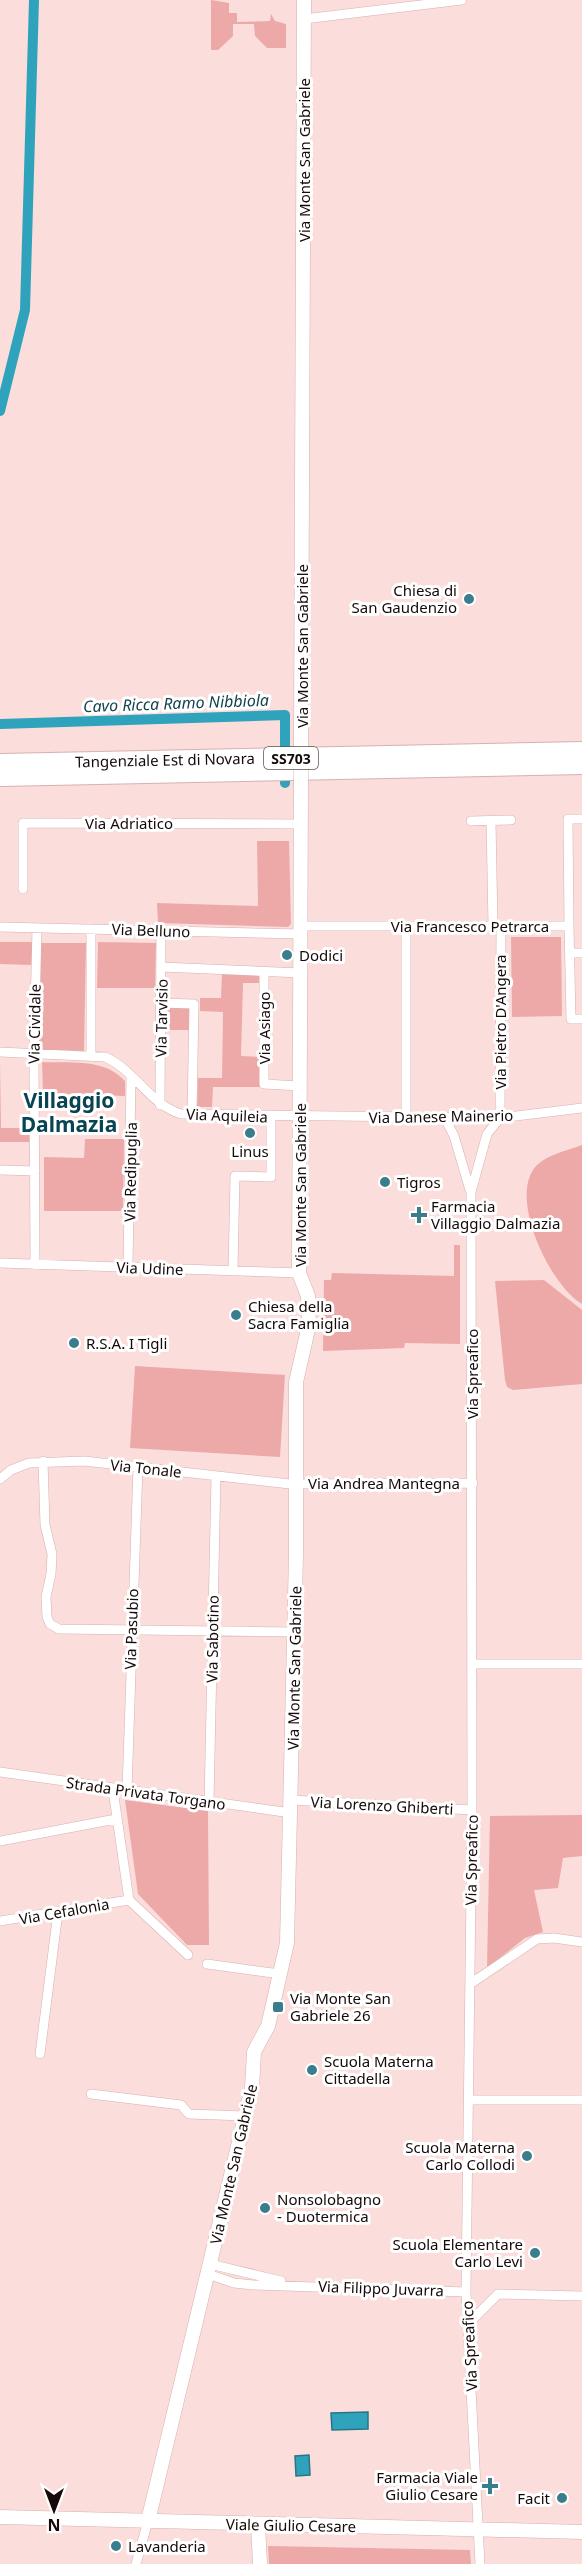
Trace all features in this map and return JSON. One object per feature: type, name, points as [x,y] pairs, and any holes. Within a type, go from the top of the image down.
[{"type":"highway","name":"Tangenziale Est di Novara","points":[[0,763],[582,751]]},
{"type":"highway","name":"Tangenziale Est di Novara","points":[[0,777],[582,765]]},
{"type":"street","name":"Via Monte San Gabriele","points":[[136,2564],[252,2088],[254,2052],[268,2026],[287,1943],[294,1632],[296,1382],[309,1325],[308,1296],[299,1273],[302,973],[304,0]]},
{"type":"street","points":[[304,19],[462,0]]},
{"type":"street","points":[[569,926],[568,819],[582,819]]},
{"type":"street","points":[[471,821],[511,820]]},
{"type":"street","name":"Via Pietro D'Angera","points":[[491,821],[497,926],[500,1118]]},
{"type":"street","name":"Via Adriatico","points":[[23,889],[23,823],[301,824]]},
{"type":"street","points":[[406,926],[406,1118]]},
{"type":"street","name":"Via Francesco Petrarca","points":[[302,930],[406,926],[569,926],[570,1019],[582,1018]]},
{"type":"street","name":"Via Belluno","points":[[0,927],[162,931],[302,930]]},
{"type":"street","name":"Via Cividale","points":[[35,1265],[34,1053],[37,928]]},
{"type":"street","points":[[90,1055],[91,928]]},
{"type":"street","name":"Via Tarvisio","points":[[160,1105],[162,931]]},
{"type":"street","points":[[570,953],[582,953]]},
{"type":"street","points":[[161,967],[302,973]]},
{"type":"street","name":"Via Asiago","points":[[264,972],[264,1084],[300,1086]]},
{"type":"street","points":[[161,1003],[194,1004],[192,1114]]},
{"type":"street","name":"Via Aquileia","points":[[0,1052],[90,1055],[119,1064],[160,1105],[181,1114],[300,1117]]},
{"type":"street","name":"Via Redipuglia","points":[[128,1267],[131,1077]]},
{"type":"street","name":"Via Danese Mainerio","points":[[300,1117],[500,1118],[582,1108]]},
{"type":"street","points":[[233,1270],[235,1176],[271,1177],[271,1116]]},
{"type":"street","name":"Via Spreafico","points":[[445,1118],[454,1136],[471,1192]]},
{"type":"street","name":"Via Spreafico","points":[[480,2564],[466,2292],[472,1810],[471,1192],[487,1134],[500,1118]]},
{"type":"street","points":[[0,1170],[34,1172]]},
{"type":"street","name":"Via Udine","points":[[0,1263],[299,1273]]},
{"type":"street","points":[[44,1461],[45,1525],[52,1554],[46,1597],[47,1617],[50,1624],[59,1629],[294,1632]]},
{"type":"street","name":"Via Tonale","points":[[0,1479],[11,1470],[29,1463],[84,1461],[295,1483]]},
{"type":"street","name":"Via Pasubio","points":[[128,1790],[131,1630],[138,1467]]},
{"type":"street","name":"Via Sabotino","points":[[209,1802],[216,1476]]},
{"type":"street","name":"Via Andrea Mantegna","points":[[295,1483],[473,1483]]},
{"type":"street","points":[[472,1664],[582,1664]]},
{"type":"street","name":"Strada Privata Torgano","points":[[0,1772],[209,1802],[291,1807]]},
{"type":"street","name":"Via Cefalonia","points":[[113,1790],[129,1900],[188,1955]]},
{"type":"street","name":"Via Lorenzo Ghiberti","points":[[291,1807],[472,1810]]},
{"type":"street","points":[[0,1841],[116,1819]]},
{"type":"street","name":"Via Cefalonia","points":[[0,1922],[129,1900]]},
{"type":"street","points":[[40,2054],[58,1912]]},
{"type":"street","points":[[470,1984],[537,1939],[554,1938],[582,1942]]},
{"type":"street","points":[[207,1964],[280,1974]]},
{"type":"street","points":[[90,2094],[180,2105],[189,2114],[245,2116]]},
{"type":"street","points":[[469,2100],[582,2100]]},
{"type":"street","name":"Via Filippo Juvarra","points":[[209,2269],[295,2285],[466,2292]]},
{"type":"street","points":[[468,2324],[498,2294],[582,2296]]},
{"type":"street","name":"Viale Giulio Cesare","points":[[0,2517],[582,2532]]},
{"type":"street","points":[[258,2524],[260,2564]]},
{"type":"shaded area","points":[[211,0],[229,3],[229,13],[237,13],[237,22],[270,21],[271,14],[275,21],[286,24],[286,48],[267,48],[255,36],[254,24],[233,24],[233,36],[218,50],[211,50]]},
{"type":"shaded area","points":[[257,841],[289,841],[291,924],[288,927],[158,923],[157,903],[258,906]]},
{"type":"shaded area","points":[[511,937],[561,937],[562,1016],[512,1017]]},
{"type":"shaded area","points":[[0,942],[34,942],[33,965],[0,964]]},
{"type":"shaded area","points":[[98,942],[156,943],[155,988],[97,988]]},
{"type":"shaded area","points":[[40,943],[86,943],[84,1051],[39,1050]]},
{"type":"shaded area","points":[[222,973],[262,974],[262,983],[243,983],[241,1056],[261,1057],[261,1087],[213,1087],[212,1107],[197,1107],[198,1078],[222,1078],[223,1012],[200,1011],[200,998],[221,998]]},
{"type":"shaded area","points":[[164,1007],[190,1007],[189,1030],[164,1030]]},
{"type":"shaded area","points":[[0,1062],[1,1128],[29,1128],[29,1142],[0,1142]]},
{"type":"shaded area","points":[[42,1062],[86,1063],[108,1068],[125,1081],[125,1096],[43,1093]]},
{"type":"shaded area","points":[[85,1139],[124,1139],[123,1211],[44,1211],[44,1157],[84,1158]]},
{"type":"shaded area","points":[[582,1145],[582,1304],[558,1280],[547,1263],[531,1223],[527,1203],[528,1185],[537,1165],[549,1157]]},
{"type":"shaded area","points":[[454,1245],[460,1245],[460,1344],[405,1343],[404,1348],[323,1351],[324,1280],[331,1280],[332,1273],[454,1276]]},
{"type":"shaded area","points":[[544,1280],[582,1310],[582,1384],[513,1390],[507,1387],[505,1380],[495,1281]]},
{"type":"shaded area","points":[[135,1366],[285,1375],[280,1457],[130,1448]]},
{"type":"shaded area","points":[[125,1800],[208,1811],[209,1945],[187,1945],[138,1894]]},
{"type":"shaded area","points":[[582,1815],[582,1856],[563,1858],[558,1888],[534,1890],[543,1932],[525,1938],[487,1968],[490,1816]]},
{"type":"shaded area","points":[[268,2546],[470,2550],[471,2564],[269,2564]]},
{"type":"water","points":[[368,2412],[368,2429],[332,2430],[331,2413]]},
{"type":"water","points":[[309,2455],[310,2475],[296,2476],[295,2456]]},
{"type":"waterway","name":"Cavo Ricca Ramo Nibbiola","points":[[0,411],[25,310],[34,0]]},
{"type":"waterway","name":"Cavo Ricca Ramo Nibbiola","points":[[0,724],[285,715],[285,783]]},
{"type":"place","name":"Chiesa di San Gaudenzio","points":[[469,599]]},
{"type":"place","name":"Dodici","points":[[287,955]]},
{"type":"place","name":"Linus","points":[[250,1133]]},
{"type":"place","name":"Tigros","points":[[385,1182]]},
{"type":"place","name":"Farmacia Villaggio Dalmazia","points":[[419,1215]]},
{"type":"place","name":"Chiesa della Sacra Famiglia","points":[[236,1315]]},
{"type":"place","name":"R.S.A. I Tigli","points":[[74,1343]]},
{"type":"place","name":"Via Monte San Gabriele 26","points":[[278,2007]]},
{"type":"place","name":"Scuola Materna Cittadella","points":[[312,2070]]},
{"type":"place","name":"Scuola Materna Carlo Collodi","points":[[527,2156]]},
{"type":"place","name":"Nonsolobagno - Duotermica","points":[[265,2208]]},
{"type":"place","name":"Scuola Elementare Carlo Levi","points":[[535,2253]]},
{"type":"place","name":"Farmacia Viale Giulio Cesare","points":[[490,2486]]},
{"type":"place","name":"Facit","points":[[562,2498]]},
{"type":"place","name":"Lavanderia","points":[[116,2546]]},
{"type":"district","name":"Villaggio Dalmazia","points":[[69,1112]]}]
